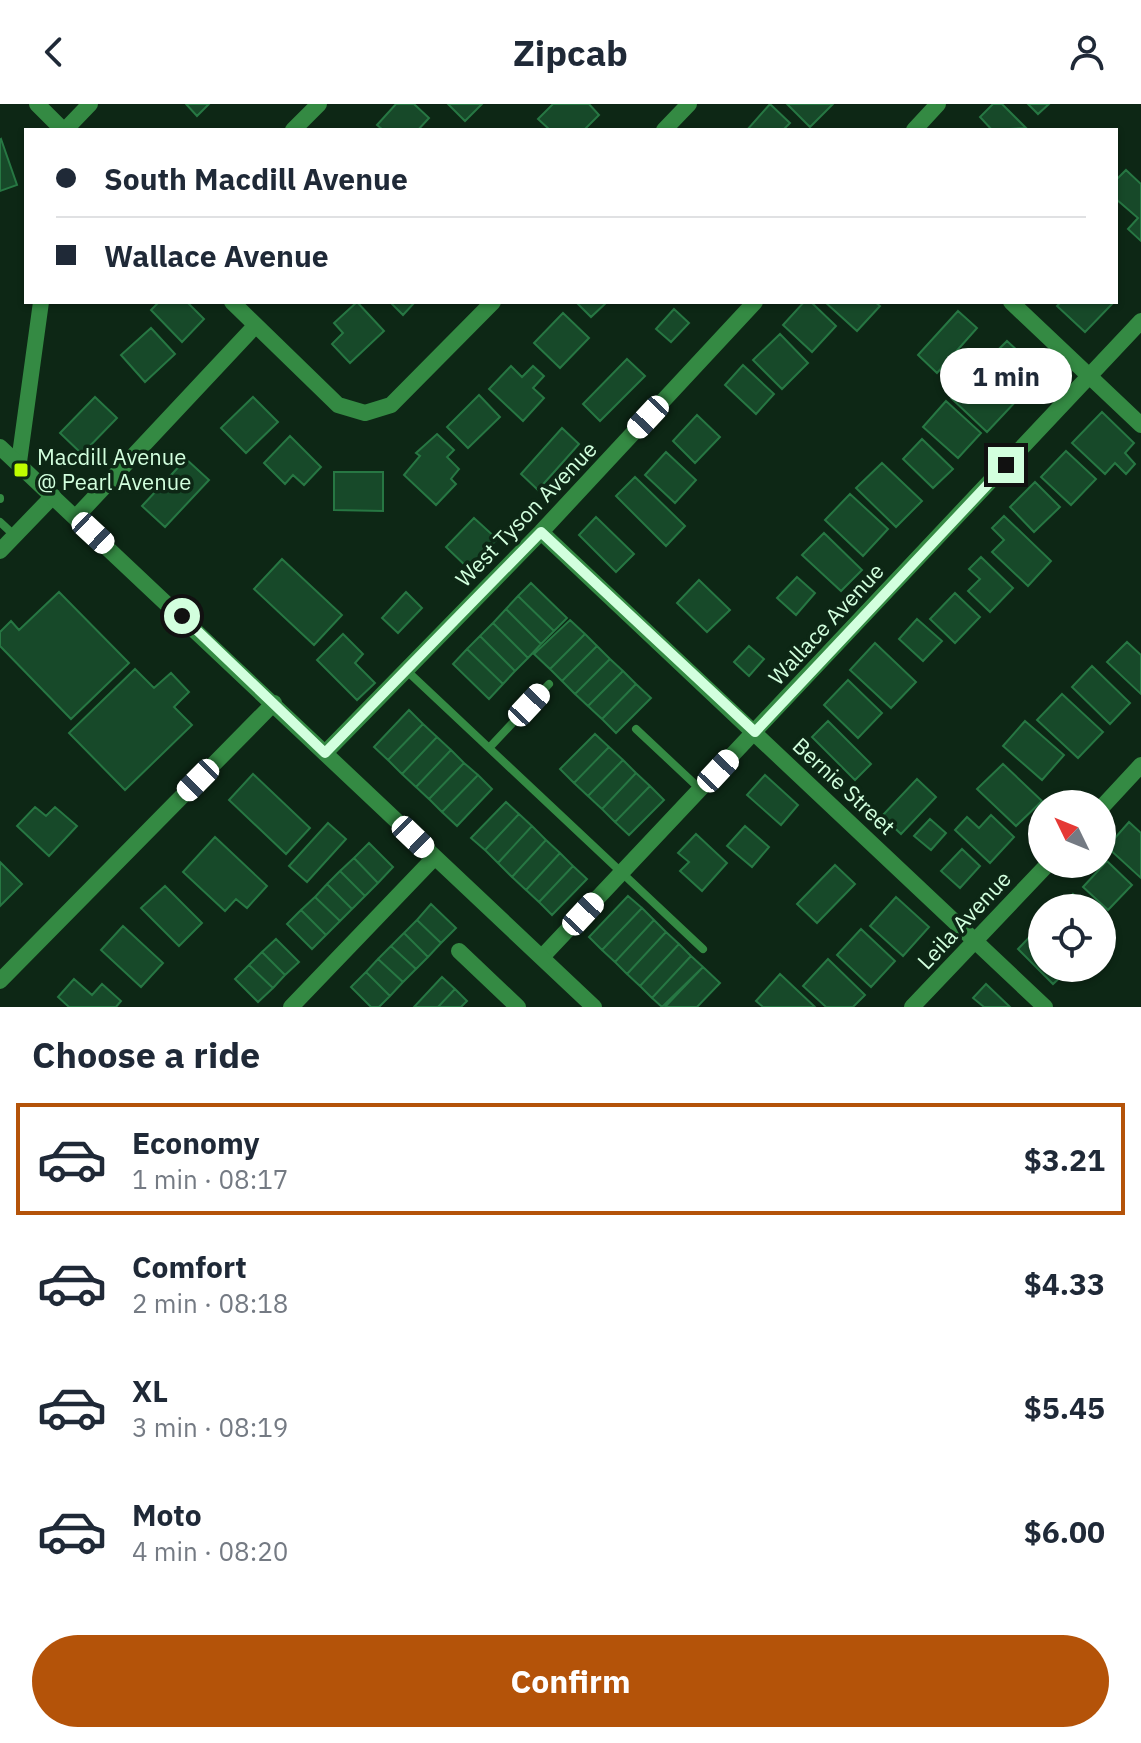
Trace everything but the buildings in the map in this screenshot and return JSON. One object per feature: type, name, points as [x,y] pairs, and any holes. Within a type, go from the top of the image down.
[{"type":"street","points":[[37,104],[62,128]]},
{"type":"street","points":[[66,128],[90,104]]},
{"type":"street","points":[[295,128],[319,104]]},
{"type":"street","points":[[666,128],[689,104]]},
{"type":"street","points":[[916,128],[938,104]]},
{"type":"street","points":[[19,462],[41,304]]},
{"type":"street","points":[[234,304],[338,405],[365,413],[391,405],[491,304]]},
{"type":"street","name":"West Tyson Avenue","points":[[325,753],[541,532],[753,304]]},
{"type":"street","points":[[1013,304],[1141,425]]},
{"type":"street","name":"Wallace Avenue","points":[[542,957],[1141,321]]},
{"type":"street","points":[[76,517],[255,326]]},
{"type":"street","points":[[0,447],[594,1007]]},
{"type":"street","points":[[0,551],[53,496]]},
{"type":"street","name":"Bernie Street","points":[[541,532],[1045,1007]]},
{"type":"street","points":[[0,981],[274,703]]},
{"type":"street","points":[[1116,792],[1141,765]]},
{"type":"street","points":[[291,1007],[434,858]]},
{"type":"street","name":"Leila Avenue","points":[[912,1007],[1035,878]]},
{"type":"street","points":[[459,951],[518,1007]]},
{"type":"lane","points":[[0,522],[15,536]]},
{"type":"lane","points":[[406,670],[624,871],[631,882],[703,949]]},
{"type":"lane","points":[[490,747],[549,684]]},
{"type":"lane","points":[[636,729],[700,790]]},
{"type":"place","name":"Macdill Avenue @ Pearl Avenue","points":[[21,470]]},
{"type":"route","points":[[182,616],[325,753],[541,532],[755,732],[1006,465]]}]
